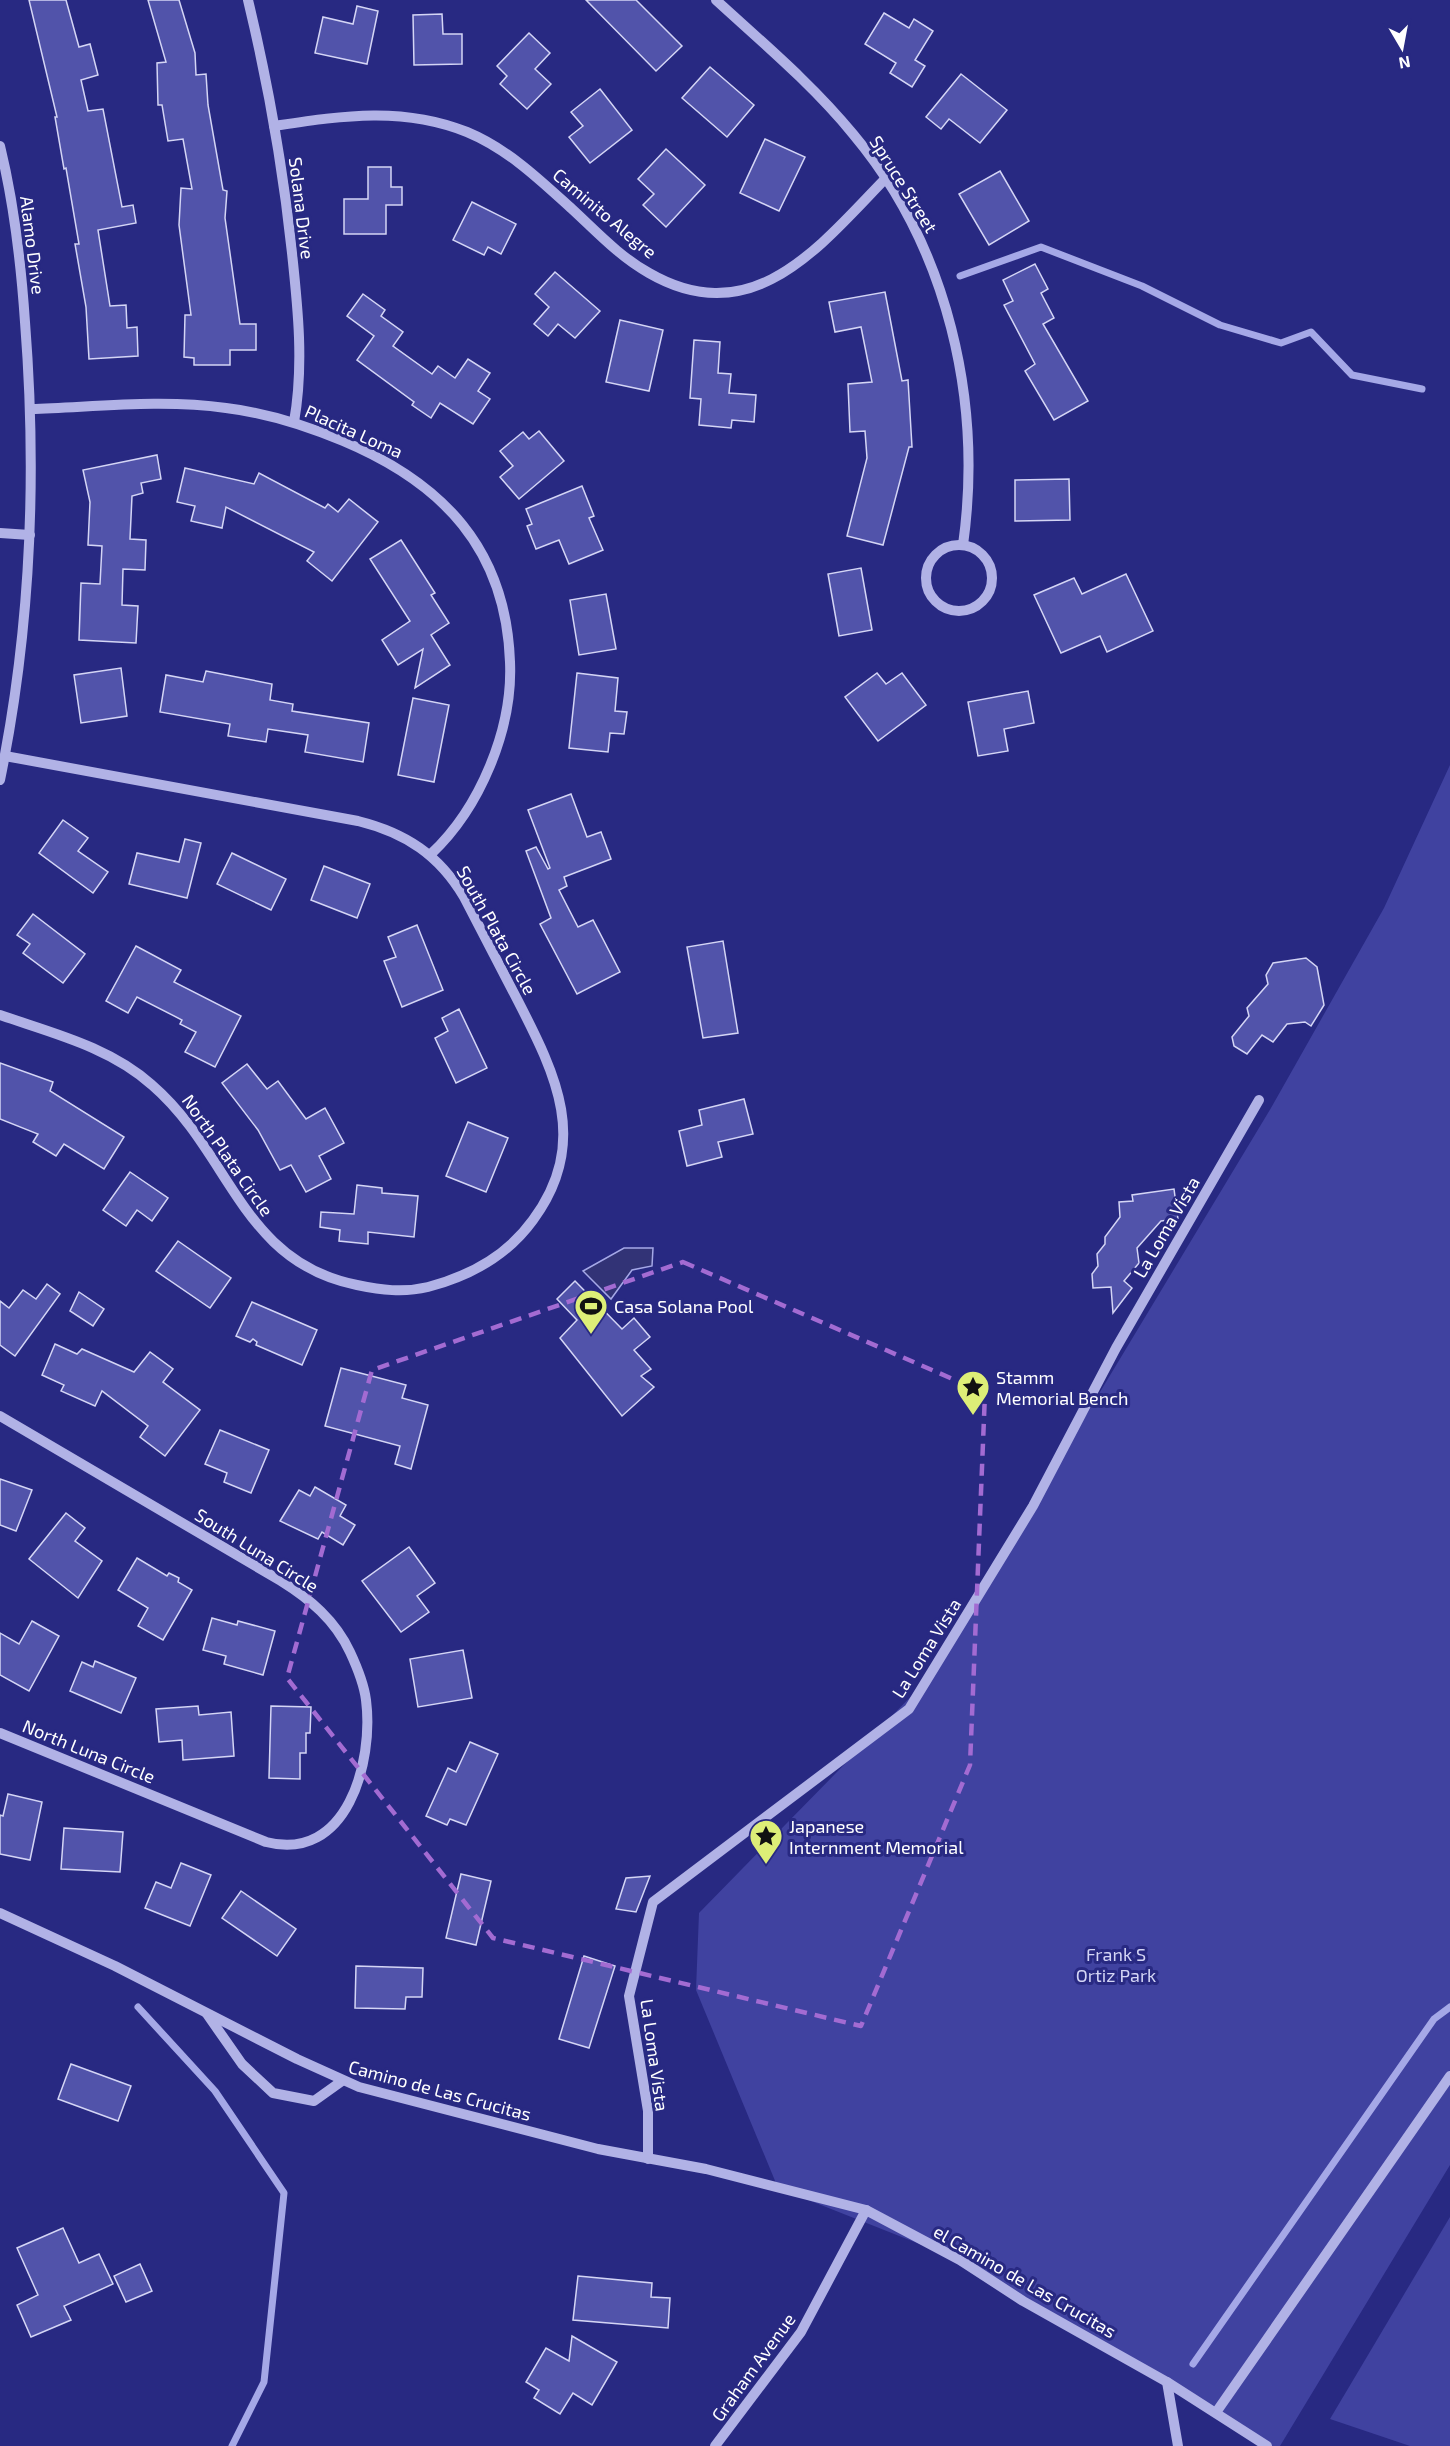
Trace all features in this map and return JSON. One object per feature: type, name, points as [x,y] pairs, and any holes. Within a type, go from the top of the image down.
[{"type":"street","name":"Solana Drive","points":[[249,0],[274,126],[286,202],[297,317],[300,381],[294,422]]},
{"type":"street","name":"Spruce Street","points":[[717,0],[833,110],[886,178],[911,220],[932,267],[956,348],[968,449],[967,515],[963,545]]},
{"type":"street","name":"Caminito Alegre","points":[[274,126],[355,114],[386,114],[442,123],[469,133],[515,159],[614,247],[649,273],[691,290],[711,293],[750,289],[787,272],[819,246],[886,178]]},
{"type":"street","name":"Alamo Drive","points":[[0,146],[21,277],[31,409],[30,535],[22,635],[0,780]]},
{"type":"street","name":"Placita Loma","points":[[31,409],[191,405],[258,412],[294,422],[385,460],[429,489],[459,520],[479,549],[493,578],[503,609],[509,643],[508,705],[500,734],[470,803],[453,831],[431,854]]},
{"type":"street","points":[[0,533],[30,535]]},
{"type":"street","points":[[963,545],[983,555],[992,575],[986,596],[979,604],[958,610],[947,609],[931,595],[926,575],[934,556],[943,549],[963,545]]},
{"type":"street","name":"South Plata Circle","points":[[5,756],[358,821],[397,833],[431,854],[454,880],[544,1053],[560,1098],[563,1122],[562,1146],[549,1194],[521,1236],[505,1251],[462,1276],[417,1289],[397,1291]]},
{"type":"street","name":"North Plata Circle","points":[[0,1015],[80,1042],[128,1067],[150,1082],[187,1121],[261,1230],[292,1259],[325,1277],[397,1291]]},
{"type":"street","name":"La Loma Vista","points":[[648,2159],[648,2111],[629,1996],[653,1902],[909,1709],[1033,1506],[1116,1348],[1259,1101]]},
{"type":"street","name":"South Luna Circle","points":[[0,1416],[303,1595],[323,1611],[350,1651],[366,1698],[365,1749],[360,1774],[344,1811],[324,1834],[297,1846],[283,1846],[165,1800]]},
{"type":"street","name":"North Luna Circle","points":[[0,1733],[165,1800]]},
{"type":"street","name":"Camino de Las Crucitas","points":[[0,1913],[116,1966],[342,2081],[428,2106],[648,2159],[706,2169],[866,2210]]},
{"type":"street","points":[[206,2012],[242,2064],[273,2093],[314,2102],[342,2081]]},
{"type":"street","points":[[1217,2411],[1450,2076]]},
{"type":"street","name":"el Camino de Las Crucitas","points":[[866,2210],[960,2260],[1023,2301],[1217,2411],[1268,2446]]},
{"type":"street","name":"Graham Avenue","points":[[718,2445],[801,2332],[866,2210]]},
{"type":"street","points":[[1167,2382],[1178,2446]]},
{"type":"highlighted area","points":[[683,1262],[985,1393],[970,1765],[861,2026],[493,1938],[287,1678],[372,1370]]},
{"type":"green space","name":"Frank S Ortiz Park","points":[[1450,765],[1450,2165],[1280,2446],[1266,2446],[960,2260],[778,2188],[696,1990],[699,1913],[926,1681],[1271,1108],[1384,908]]},
{"type":"green space","points":[[1450,2217],[1450,2446],[1410,2446],[1330,2419]]},
{"type":"shaded area","points":[[624,1248],[653,1248],[652,1266],[632,1270],[611,1299],[583,1271]]},
{"type":"building","points":[[29,0],[66,0],[79,47],[90,44],[98,75],[81,80],[88,111],[103,109],[122,207],[133,205],[136,223],[98,230],[110,306],[126,305],[127,328],[137,327],[138,356],[89,359],[86,307],[75,244],[79,244],[55,117],[57,117]]},
{"type":"building","points":[[148,0],[179,0],[195,53],[196,75],[206,74],[208,105],[223,190],[227,191],[225,218],[240,324],[256,324],[256,350],[230,350],[230,365],[194,365],[194,358],[184,357],[185,315],[191,315],[179,225],[181,188],[192,189],[183,139],[168,141],[162,105],[158,105],[157,63],[166,62]]},
{"type":"building","points":[[586,0],[636,0],[682,46],[656,71]]},
{"type":"building","points":[[357,6],[378,11],[367,64],[315,53],[323,17],[353,24]]},
{"type":"building","points":[[884,13],[909,28],[914,19],[933,31],[915,60],[925,66],[912,87],[890,73],[896,63],[865,44]]},
{"type":"building","points":[[442,14],[443,34],[462,34],[462,64],[414,65],[413,15]]},
{"type":"building","points":[[529,33],[550,53],[535,69],[551,84],[527,109],[500,84],[507,76],[497,66]]},
{"type":"building","points":[[710,67],[754,105],[727,137],[682,98]]},
{"type":"building","points":[[961,74],[1007,110],[980,143],[949,119],[941,129],[926,117]]},
{"type":"building","points":[[600,89],[632,130],[590,163],[569,137],[583,126],[571,112]]},
{"type":"building","points":[[765,139],[805,157],[779,211],[740,193]]},
{"type":"building","points":[[666,149],[705,185],[666,227],[643,205],[654,194],[638,179]]},
{"type":"building","points":[[368,167],[391,167],[391,187],[402,187],[402,205],[386,205],[386,234],[344,234],[344,199],[368,199]]},
{"type":"building","points":[[1000,171],[1029,221],[989,245],[959,194]]},
{"type":"building","points":[[472,202],[516,224],[501,254],[488,247],[484,255],[453,240]]},
{"type":"building","points":[[1035,264],[1048,289],[1041,293],[1054,318],[1043,324],[1088,401],[1054,420],[1025,371],[1035,364],[1004,305],[1013,301],[1003,280]]},
{"type":"building","points":[[555,272],[600,311],[575,338],[558,324],[548,336],[534,324],[549,307],[535,294]]},
{"type":"building","points":[[885,292],[902,381],[908,380],[912,447],[909,447],[883,545],[847,536],[867,458],[865,431],[850,432],[848,384],[872,382],[861,327],[835,332],[829,302]]},
{"type":"building","points":[[363,294],[385,310],[381,316],[403,332],[393,346],[432,374],[438,366],[455,378],[468,359],[490,373],[478,391],[490,399],[473,424],[440,403],[431,418],[412,405],[414,402],[357,360],[374,336],[347,316]]},
{"type":"building","points":[[620,320],[663,330],[649,391],[606,382]]},
{"type":"building","points":[[694,340],[720,342],[718,373],[731,374],[729,393],[756,395],[754,422],[732,420],[731,428],[699,425],[701,399],[690,398]]},
{"type":"building","points":[[539,431],[564,461],[519,499],[500,477],[513,466],[500,451],[523,432],[529,439]]},
{"type":"building","points":[[157,455],[161,479],[141,483],[143,493],[132,496],[130,539],[146,540],[145,570],[123,569],[122,605],[138,606],[136,643],[79,640],[81,583],[100,584],[102,546],[88,545],[90,502],[83,470]]},
{"type":"building","points":[[185,468],[254,484],[259,473],[325,508],[328,504],[338,512],[349,499],[378,522],[332,581],[307,561],[314,552],[226,507],[222,528],[191,521],[195,506],[177,502]]},
{"type":"building","points":[[1069,479],[1070,520],[1015,521],[1015,480]]},
{"type":"building","points":[[582,486],[594,516],[589,518],[603,550],[569,564],[559,540],[536,549],[527,526],[532,524],[526,509]]},
{"type":"building","points":[[401,540],[435,593],[431,595],[449,623],[431,635],[450,665],[415,688],[423,649],[398,665],[382,640],[410,621],[370,559]]},
{"type":"building","points":[[861,568],[872,630],[839,636],[828,574]]},
{"type":"building","points":[[1126,574],[1153,631],[1107,652],[1100,636],[1061,653],[1034,595],[1074,578],[1082,594]]},
{"type":"building","points":[[606,594],[616,649],[579,655],[570,600]]},
{"type":"building","points":[[121,668],[127,716],[81,723],[74,675]]},
{"type":"building","points":[[206,671],[272,684],[270,700],[293,704],[292,711],[369,723],[363,762],[305,752],[308,735],[268,729],[266,742],[228,736],[230,724],[160,712],[166,675],[203,682]]},
{"type":"building","points":[[577,673],[618,678],[615,711],[627,712],[624,734],[610,733],[608,752],[569,748]]},
{"type":"building","points":[[877,673],[886,684],[902,673],[926,705],[878,741],[845,697]]},
{"type":"building","points":[[1028,691],[1034,723],[1004,729],[1008,751],[978,756],[968,702]]},
{"type":"building","points":[[413,698],[449,705],[434,782],[398,775]]},
{"type":"building","points":[[571,794],[587,837],[601,832],[611,859],[564,877],[567,886],[559,890],[578,927],[593,920],[620,972],[577,994],[540,924],[551,918],[526,851],[536,847],[548,869],[550,868],[528,810]]},
{"type":"building","points":[[63,820],[88,838],[78,851],[108,872],[93,893],[39,853]]},
{"type":"building","points":[[185,839],[201,843],[187,898],[129,884],[137,853],[179,862]]},
{"type":"building","points":[[232,853],[286,879],[271,910],[217,884]]},
{"type":"building","points":[[324,866],[370,884],[357,918],[311,900]]},
{"type":"building","points":[[33,914],[85,954],[63,983],[23,953],[30,944],[17,935]]},
{"type":"building","points":[[417,925],[443,990],[402,1007],[384,961],[396,957],[388,937]]},
{"type":"building","points":[[723,941],[738,1033],[703,1038],[687,947]]},
{"type":"building","points":[[136,946],[181,970],[174,982],[241,1016],[215,1067],[185,1052],[196,1032],[180,1024],[182,1020],[137,997],[128,1013],[106,1001]]},
{"type":"building","points":[[1306,958],[1317,967],[1324,1005],[1311,1026],[1305,1022],[1287,1024],[1273,1042],[1262,1035],[1247,1054],[1234,1046],[1232,1037],[1249,1016],[1247,1008],[1268,984],[1266,975],[1273,963]]},
{"type":"building","points":[[459,1009],[487,1068],[456,1083],[435,1038],[448,1031],[442,1018]]},
{"type":"building","points":[[0,1063],[53,1082],[50,1091],[124,1137],[104,1169],[64,1144],[56,1156],[33,1142],[38,1134],[0,1119]]},
{"type":"building","points":[[247,1064],[267,1089],[278,1081],[306,1119],[325,1108],[344,1143],[319,1156],[331,1179],[306,1192],[291,1165],[280,1170],[258,1130],[222,1083]]},
{"type":"building","points":[[744,1099],[753,1134],[718,1142],[722,1157],[687,1166],[679,1131],[702,1125],[699,1110]]},
{"type":"building","points":[[468,1122],[508,1138],[486,1192],[446,1176]]},
{"type":"building","points":[[130,1172],[168,1198],[152,1221],[137,1210],[126,1226],[103,1210]]},
{"type":"building","points":[[357,1185],[382,1188],[382,1193],[418,1196],[414,1237],[368,1232],[368,1244],[339,1241],[340,1230],[320,1227],[321,1212],[354,1214]]},
{"type":"building","points":[[1174,1189],[1178,1219],[1161,1221],[1137,1248],[1139,1263],[1124,1281],[1132,1288],[1113,1313],[1111,1287],[1093,1288],[1092,1274],[1098,1266],[1097,1254],[1105,1244],[1105,1237],[1120,1217],[1119,1202],[1133,1201],[1132,1195]]},
{"type":"building","points":[[178,1241],[231,1278],[210,1308],[156,1271]]},
{"type":"building","name":"Casa Solana Pool","points":[[575,1281],[622,1329],[634,1318],[650,1337],[634,1350],[651,1369],[641,1376],[654,1387],[622,1416],[560,1338],[577,1320],[557,1299]]},
{"type":"building","points":[[47,1284],[60,1294],[15,1356],[0,1345],[0,1301],[9,1308],[23,1290],[36,1299]]},
{"type":"building","points":[[79,1292],[104,1309],[93,1326],[70,1311]]},
{"type":"building","points":[[252,1302],[317,1330],[302,1365],[256,1345],[257,1342],[253,1339],[250,1342],[236,1336]]},
{"type":"building","points":[[55,1344],[77,1354],[82,1349],[134,1372],[150,1352],[173,1369],[163,1382],[200,1410],[165,1456],[140,1437],[148,1426],[102,1391],[95,1406],[61,1391],[64,1385],[42,1375]]},
{"type":"building","points":[[341,1368],[406,1385],[402,1398],[428,1405],[411,1469],[395,1464],[400,1446],[325,1426]]},
{"type":"building","points":[[220,1430],[269,1450],[251,1493],[224,1482],[227,1473],[205,1464]]},
{"type":"building","points":[[0,1479],[32,1490],[16,1531],[0,1525]]},
{"type":"building","points":[[315,1487],[346,1505],[340,1516],[355,1525],[343,1545],[322,1532],[318,1539],[280,1521],[299,1490],[310,1496]]},
{"type":"building","points":[[66,1513],[85,1528],[75,1541],[102,1561],[78,1598],[29,1559]]},
{"type":"building","points":[[409,1547],[435,1583],[417,1596],[429,1612],[401,1632],[362,1581]]},
{"type":"building","points":[[137,1558],[167,1576],[169,1573],[179,1578],[178,1582],[192,1590],[163,1640],[138,1626],[148,1608],[118,1590]]},
{"type":"building","points":[[212,1618],[237,1625],[238,1621],[275,1631],[263,1675],[224,1664],[226,1656],[203,1650]]},
{"type":"building","points":[[32,1621],[59,1636],[29,1691],[0,1675],[0,1633],[19,1644]]},
{"type":"building","points":[[463,1650],[472,1698],[418,1707],[410,1659]]},
{"type":"building","points":[[95,1661],[136,1678],[121,1713],[70,1691],[82,1662],[93,1667]]},
{"type":"building","points":[[198,1706],[199,1715],[231,1712],[234,1756],[183,1760],[182,1740],[159,1742],[156,1709]]},
{"type":"building","points":[[271,1706],[311,1707],[310,1733],[306,1733],[306,1753],[300,1753],[300,1779],[269,1778]]},
{"type":"building","points":[[470,1742],[498,1754],[466,1825],[450,1819],[447,1825],[426,1816],[448,1768],[456,1772]]},
{"type":"building","points":[[8,1794],[42,1802],[30,1860],[0,1854],[0,1815],[3,1816]]},
{"type":"building","points":[[64,1828],[123,1832],[120,1872],[61,1869]]},
{"type":"building","points":[[181,1863],[211,1875],[190,1926],[145,1908],[156,1882],[171,1888]]},
{"type":"building","points":[[461,1874],[491,1881],[476,1945],[446,1938]]},
{"type":"building","points":[[650,1876],[636,1912],[616,1909],[626,1878]]},
{"type":"building","points":[[241,1891],[296,1929],[277,1956],[222,1918]]},
{"type":"building","points":[[584,1956],[615,1966],[589,2048],[559,2039]]},
{"type":"building","points":[[356,1966],[423,1968],[422,1997],[406,1997],[405,2009],[355,2008]]},
{"type":"building","points":[[71,2064],[131,2086],[118,2121],[58,2099]]},
{"type":"building","points":[[63,2228],[79,2263],[99,2254],[113,2284],[64,2306],[71,2320],[31,2337],[17,2305],[38,2295],[17,2248]]},
{"type":"building","points":[[140,2264],[152,2291],[126,2302],[114,2276]]},
{"type":"building","points":[[578,2276],[652,2283],[651,2297],[670,2298],[668,2328],[573,2320]]},
{"type":"building","points":[[572,2336],[617,2362],[592,2405],[573,2393],[560,2414],[534,2398],[539,2390],[526,2382],[546,2348],[569,2361]]},
{"type":"waterway","points":[[960,276],[1041,247],[1142,286],[1220,325],[1281,343],[1311,332],[1352,375],[1422,389]]},
{"type":"waterway","points":[[138,2007],[215,2091],[284,2193],[264,2382],[232,2446]]},
{"type":"waterway","points":[[1193,2364],[1434,2019],[1450,2007]]},
{"type":"place","name":"Casa Solana Pool","points":[[591,1335]]},
{"type":"place","name":"Stamm Memorial Bench","points":[[973,1416]]},
{"type":"place","name":"Japanese Internment Memorial","points":[[766,1865]]}]
